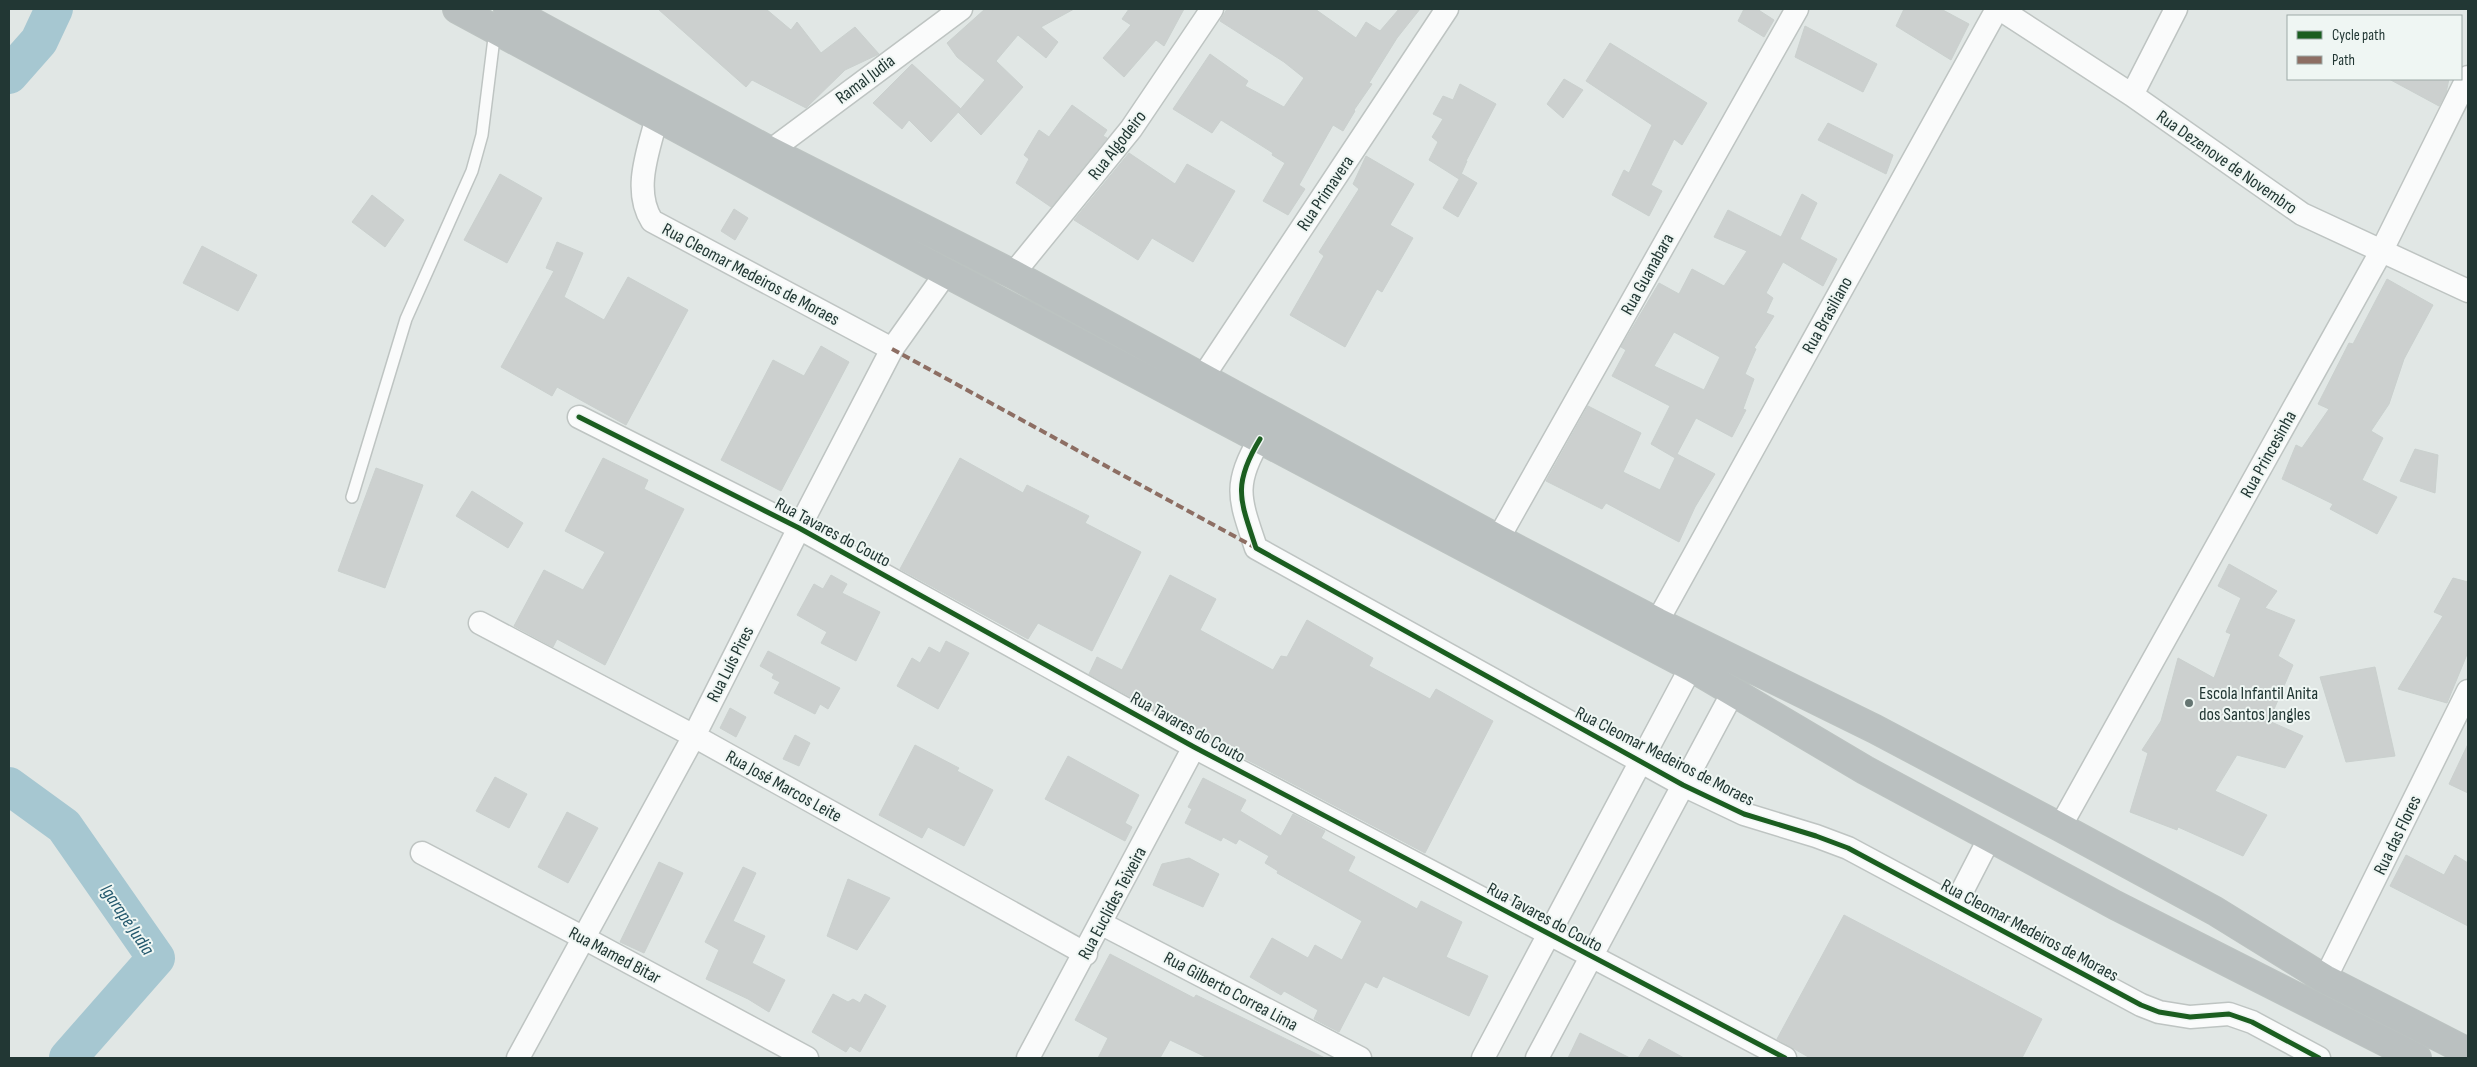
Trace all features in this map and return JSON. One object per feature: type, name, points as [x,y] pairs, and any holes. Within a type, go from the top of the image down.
[{"type":"highway","points":[[457,9],[502,19],[770,151],[1013,274],[1498,539],[1657,622],[1888,736],[2060,827],[2215,911],[2326,979],[2468,1052]]},
{"type":"highway","points":[[502,19],[657,117],[946,273],[1690,667],[1865,770],[2115,905],[2417,1058]]},
{"type":"highway","points":[[1865,770],[1867,750],[1872,743],[1888,736]]},
{"type":"highway","points":[[2115,905],[2136,896],[2140,887],[2138,869]]},
{"type":"street","name":"Ramal Judia","points":[[770,151],[961,9]]},
{"type":"street","name":"Rua Algodeiro","points":[[1013,274],[1131,129],[1212,9]]},
{"type":"street","name":"Rua Primavera","points":[[1202,377],[1448,9]]},
{"type":"street","name":"Rua Guanabara","points":[[1498,539],[1797,9]]},
{"type":"street","name":"Rua Dezenove de Novembro","points":[[1998,9],[2132,96],[2302,214],[2468,291]]},
{"type":"street","name":"Rua Brasiliano","points":[[1657,622],[1998,9]]},
{"type":"street","points":[[2132,96],[2176,9]]},
{"type":"street","name":"Rua Princesinha","points":[[2060,827],[2382,250],[2468,77]]},
{"type":"street","name":"Rua Cleomar Medeiros de Moraes","points":[[657,117],[644,171],[645,210],[652,221],[892,349]]},
{"type":"street","name":"Rua Luís Pires","points":[[518,1058],[694,736],[892,349],[946,273]]},
{"type":"street","name":"Rua Tavares do Couto","points":[[579,416],[799,528],[1194,746],[1785,1058]]},
{"type":"street","name":"Rua Cleomar Medeiros de Moraes","points":[[1260,439],[1249,457],[1241,481],[1243,508],[1256,548],[1683,785],[1744,814],[1848,848],[2141,1005],[2158,1012],[2190,1017],[2229,1014],[2252,1022],[2319,1058]]},
{"type":"street","name":"Rua José Marcos Leite","points":[[480,623],[694,736],[1086,954]]},
{"type":"street","points":[[1482,1058],[1690,667]]},
{"type":"street","name":"Rua das Flores","points":[[2326,979],[2468,691]]},
{"type":"street","points":[[1537,1058],[1733,692]]},
{"type":"street","name":"Rua Euclides Teixeira","points":[[1028,1058],[1102,924],[1194,746]]},
{"type":"street","points":[[1955,905],[1990,837]]},
{"type":"street","name":"Rua Mamed Bitar","points":[[422,853],[807,1058]]},
{"type":"street","name":"Rua Gilberto Correa Lima","points":[[1102,924],[1360,1058]]},
{"type":"lane","points":[[352,497],[406,319],[472,171],[482,135],[502,19]]},
{"type":"building","points":[[658,9],[766,9],[791,30],[797,22],[821,53],[855,27],[879,54],[845,70],[806,108],[752,80],[746,87]]},
{"type":"building","points":[[985,9],[1074,9],[1041,27],[1058,42],[1046,58],[1018,35],[996,61],[1023,87],[981,135],[958,112],[985,80],[957,57],[947,43]]},
{"type":"building","points":[[1129,9],[1184,9],[1164,46],[1156,40],[1124,77],[1103,58],[1131,25],[1122,19]]},
{"type":"building","points":[[1227,9],[1315,9],[1356,38],[1366,22],[1380,31],[1399,9],[1420,9],[1397,38],[1369,83],[1372,84],[1354,110],[1343,131],[1333,125],[1299,185],[1305,189],[1288,215],[1263,201],[1285,163],[1272,155],[1273,153],[1221,120],[1212,133],[1173,109],[1210,54],[1248,81],[1245,86],[1284,107],[1304,78],[1284,62],[1220,21]]},
{"type":"building","points":[[1744,9],[1757,9],[1774,20],[1764,37],[1738,21]]},
{"type":"building","points":[[1904,9],[1941,9],[1969,24],[1951,60],[1896,26]]},
{"type":"building","points":[[1805,26],[1877,64],[1863,92],[1795,57]]},
{"type":"building","points":[[1610,43],[1707,103],[1682,145],[1674,139],[1651,185],[1662,191],[1649,216],[1612,195],[1624,170],[1629,173],[1652,125],[1586,81]]},
{"type":"building","points":[[912,64],[961,109],[931,142],[909,120],[902,129],[873,103]]},
{"type":"building","points":[[1564,79],[1583,90],[1563,118],[1547,104]]},
{"type":"building","points":[[2391,80],[2449,80],[2446,93],[2439,106]]},
{"type":"building","points":[[1460,84],[1496,104],[1466,161],[1459,179],[1429,160],[1438,142],[1432,137],[1443,119],[1433,114],[1443,96],[1453,100]]},
{"type":"building","points":[[1072,105],[1107,130],[1103,136],[1107,138],[1051,207],[1016,183],[1029,159],[1024,155],[1039,130],[1049,137]]},
{"type":"building","points":[[1828,123],[1893,155],[1886,174],[1818,140]]},
{"type":"building","points":[[1129,153],[1175,184],[1187,164],[1235,191],[1193,262],[1152,238],[1138,260],[1074,220]]},
{"type":"building","points":[[1366,156],[1414,184],[1390,225],[1413,238],[1382,292],[1377,289],[1345,347],[1290,315],[1324,256],[1319,252],[1359,189],[1353,184]]},
{"type":"building","points":[[500,174],[542,198],[507,263],[464,240]]},
{"type":"building","points":[[1462,174],[1477,183],[1458,217],[1443,208]]},
{"type":"building","points":[[1802,194],[1817,203],[1800,239],[1837,259],[1823,286],[1783,262],[1766,293],[1773,298],[1766,313],[1774,316],[1754,348],[1756,349],[1745,374],[1754,379],[1743,409],[1746,410],[1732,437],[1696,418],[1677,454],[1715,474],[1695,507],[1679,542],[1606,503],[1602,509],[1546,481],[1588,406],[1641,433],[1623,472],[1660,490],[1675,458],[1651,444],[1670,406],[1612,376],[1626,350],[1621,347],[1659,283],[1679,294],[1692,269],[1724,286],[1747,251],[1714,237],[1728,210],[1781,237]],"holes":[[[1674,332],[1720,357],[1704,390],[1654,366]]]},
{"type":"building","points":[[372,195],[404,220],[385,247],[352,222]]},
{"type":"building","points":[[734,209],[748,218],[735,240],[721,231]]},
{"type":"building","points":[[557,242],[583,253],[564,297],[604,320],[628,277],[688,310],[626,425],[557,387],[552,396],[501,367],[554,271],[546,268]]},
{"type":"building","points":[[202,246],[257,275],[238,311],[183,283]]},
{"type":"building","points":[[2387,279],[2433,305],[2404,359],[2389,404],[2371,431],[2383,438],[2362,480],[2397,497],[2377,534],[2330,509],[2333,504],[2282,479],[2296,445],[2302,448],[2329,409],[2318,404],[2349,343],[2353,344]]},
{"type":"building","points":[[821,346],[849,362],[781,491],[721,460],[773,360],[804,376]]},
{"type":"building","points":[[2415,449],[2438,455],[2435,493],[2400,481]]},
{"type":"building","points":[[603,458],[648,480],[644,489],[684,509],[605,665],[557,639],[553,647],[514,626],[544,570],[583,590],[605,552],[565,531]]},
{"type":"building","points":[[960,458],[1023,493],[1027,485],[1089,516],[1085,523],[1141,552],[1092,651],[1038,623],[1028,639],[900,569]]},
{"type":"building","points":[[376,468],[423,485],[385,588],[338,571]]},
{"type":"building","points":[[472,491],[523,523],[508,548],[456,516]]},
{"type":"building","points":[[2229,564],[2277,591],[2265,608],[2295,620],[2278,656],[2293,665],[2269,721],[2303,736],[2285,768],[2237,755],[2215,791],[2267,815],[2243,856],[2178,827],[2177,830],[2130,812],[2148,753],[2142,750],[2161,721],[2178,658],[2214,678],[2231,634],[2226,632],[2241,598],[2218,586]]},
{"type":"building","points":[[831,575],[847,584],[842,593],[880,612],[856,661],[821,643],[827,632],[797,615],[814,584],[823,589]]},
{"type":"building","points":[[1170,575],[1216,599],[1200,630],[1273,670],[1281,656],[1287,657],[1307,620],[1373,658],[1369,666],[1430,699],[1436,689],[1493,721],[1425,853],[1200,735],[1089,674],[1097,657],[1122,670]]},
{"type":"building","points":[[2453,578],[2468,582],[2468,652],[2447,703],[2398,689],[2443,616],[2434,612]]},
{"type":"building","points":[[946,641],[969,653],[938,709],[897,686],[912,658],[920,663],[929,647],[940,653]]},
{"type":"building","points":[[768,651],[840,688],[828,709],[820,704],[815,714],[774,693],[780,682],[772,678],[774,674],[760,666]]},
{"type":"building","points":[[2375,667],[2395,756],[2346,762],[2320,677]]},
{"type":"building","points":[[730,708],[746,717],[736,737],[720,728]]},
{"type":"building","points":[[795,735],[810,743],[799,766],[783,759]]},
{"type":"building","points":[[2468,744],[2468,793],[2449,784]]},
{"type":"building","points":[[915,745],[959,768],[957,771],[993,790],[964,846],[928,827],[922,838],[879,815]]},
{"type":"building","points":[[1068,756],[1139,795],[1125,823],[1132,827],[1125,841],[1045,799]]},
{"type":"building","points":[[495,777],[527,794],[509,828],[476,811]]},
{"type":"building","points":[[1203,778],[1246,800],[1240,811],[1281,836],[1293,814],[1325,831],[1321,838],[1355,857],[1348,871],[1417,909],[1421,901],[1462,922],[1446,957],[1488,976],[1469,1016],[1383,976],[1377,988],[1365,982],[1339,1032],[1314,1019],[1318,1010],[1284,991],[1281,995],[1250,977],[1272,938],[1308,958],[1315,945],[1342,960],[1362,921],[1277,873],[1278,871],[1265,863],[1269,856],[1239,839],[1236,844],[1223,837],[1221,841],[1185,823],[1192,809],[1188,807]]},
{"type":"building","points":[[567,812],[598,828],[568,883],[538,867]]},
{"type":"building","points":[[2406,855],[2444,875],[2455,855],[2468,863],[2468,926],[2390,886]]},
{"type":"building","points":[[1189,858],[1219,874],[1203,907],[1153,885],[1162,864]]},
{"type":"building","points":[[659,862],[683,873],[644,953],[620,942]]},
{"type":"building","points":[[743,867],[756,873],[733,921],[765,936],[752,963],[785,980],[769,1012],[748,999],[706,979],[719,950],[705,942]]},
{"type":"building","points":[[848,879],[890,898],[857,950],[827,936]]},
{"type":"building","points":[[1844,915],[2042,1019],[2022,1058],[1810,1058],[1777,1039]]},
{"type":"building","points":[[1110,954],[1194,998],[1196,995],[1325,1058],[1208,1058],[1170,1040],[1160,1058],[1098,1058],[1108,1038],[1075,1020]]},
{"type":"building","points":[[833,994],[848,1002],[853,999],[860,1003],[865,994],[886,1006],[860,1052],[850,1046],[846,1052],[812,1032]]},
{"type":"building","points":[[1580,1033],[1630,1058],[1568,1058]]},
{"type":"building","points":[[1649,1039],[1684,1058],[1638,1058]]},
{"type":"waterway","name":"Igarapé Judia","points":[[9,75],[39,41],[54,9]]},
{"type":"waterway","name":"Igarapé Judia","points":[[9,786],[64,826],[156,958],[68,1058]]},
{"type":"marked path","points":[[892,349],[1256,548]]},
{"type":"cycle path","points":[[579,417],[799,528],[1194,747],[1785,1058]]},
{"type":"cycle path","points":[[1260,439],[1251,455],[1242,481],[1243,505],[1256,548],[1683,785],[1744,814],[1848,848],[2141,1005],[2159,1012],[2190,1017],[2229,1014],[2252,1022],[2319,1058]]},
{"type":"place","name":"Escola Infantil Anita dos Santos Jangles","points":[[2189,703]]}]
